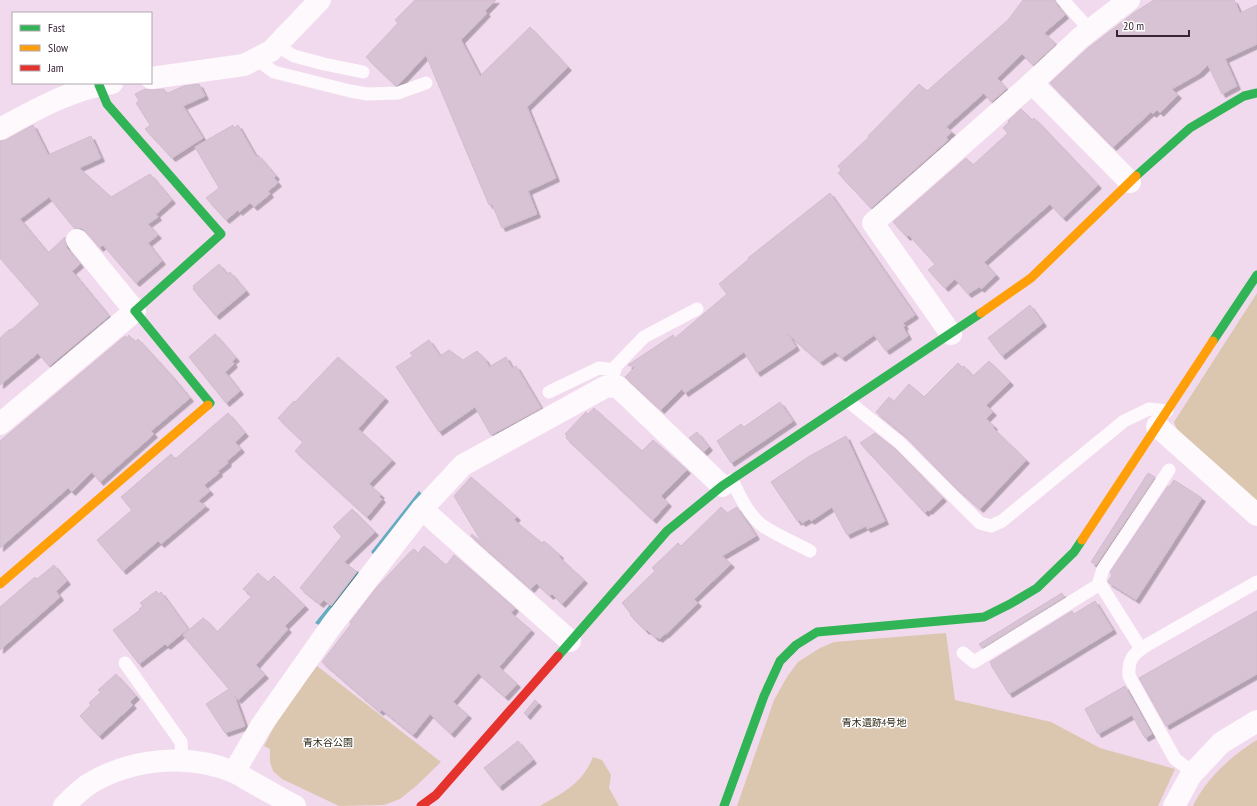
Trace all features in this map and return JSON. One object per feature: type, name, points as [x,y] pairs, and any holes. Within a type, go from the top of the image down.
[{"type":"street","points":[[152,78],[244,65],[271,51],[277,46],[320,0]]},
{"type":"street","points":[[951,334],[873,223],[1090,30],[1129,0]]},
{"type":"street","points":[[1032,83],[1130,182]]},
{"type":"street","points":[[0,129],[56,100],[105,84],[107,104],[221,234],[135,311],[0,424]]},
{"type":"street","points":[[425,805],[436,795],[667,531],[727,483],[951,334],[1031,278],[1130,182],[1190,128],[1244,96],[1257,93]]},
{"type":"street","points":[[0,584],[210,403],[77,240]]},
{"type":"street","points":[[724,806],[764,696],[780,661],[796,645],[817,632],[984,617],[1037,588],[1074,552],[1257,275]]},
{"type":"street","points":[[234,772],[261,726],[332,625],[422,509],[463,465],[605,387],[613,378],[617,386],[727,483]]},
{"type":"street","points":[[1162,419],[1257,515]]},
{"type":"street","points":[[422,509],[570,641]]},
{"type":"street","points":[[1174,806],[1194,772],[1221,743],[1257,722]]},
{"type":"street","points":[[64,806],[88,784],[103,777],[124,769],[147,763],[182,760],[214,766],[234,772],[295,806]]},
{"type":"lane","points":[[1063,0],[1090,30]]},
{"type":"lane","points":[[277,46],[294,56],[363,72]]},
{"type":"lane","points":[[256,59],[274,72],[367,94],[398,93],[426,83]]},
{"type":"lane","points":[[549,392],[598,368],[613,378],[616,366],[644,337],[697,309]]},
{"type":"lane","points":[[849,402],[899,442],[980,523],[991,526],[1002,522],[1124,421],[1149,409],[1162,419]]},
{"type":"lane","points":[[1141,649],[1099,582],[1103,570],[1169,470]]},
{"type":"lane","points":[[727,483],[762,525],[810,551]]},
{"type":"lane","points":[[1194,772],[1176,759],[1129,676],[1129,662],[1141,649],[1257,582]]},
{"type":"lane","points":[[963,653],[974,662],[1100,584]]},
{"type":"lane","points":[[125,664],[181,742],[182,760]]},
{"type":"green space","points":[[1257,293],[1257,504],[1178,432],[1174,422]]},
{"type":"green space","name":"青木遺跡4号地","points":[[946,633],[955,700],[1051,722],[1100,748],[1175,769],[1158,806],[737,806],[774,700],[787,677],[798,662],[820,648],[834,642]]},
{"type":"green space","name":"青木谷公園","points":[[317,666],[441,762],[400,799],[384,805],[339,806],[282,779],[273,771],[270,762],[270,749],[264,746],[283,710]]},
{"type":"green space","points":[[1257,740],[1257,806],[1193,806],[1204,787],[1220,769],[1229,760]]},
{"type":"green space","points":[[593,757],[602,760],[611,775],[609,788],[619,806],[540,806],[578,781],[589,766]]},
{"type":"water","points":[[419,491],[422,494],[373,554],[371,552]]},
{"type":"water","points":[[357,571],[360,573],[319,625],[315,623]]},
{"type":"building","points":[[415,0],[496,0],[485,11],[487,13],[461,40],[480,76],[530,27],[568,67],[527,107],[556,178],[528,191],[537,214],[502,228],[492,204],[489,205],[426,55],[398,85],[395,85],[366,57],[398,23],[395,20]]},
{"type":"building","points":[[1023,0],[1055,0],[1065,15],[1044,33],[1056,44],[1033,65],[1022,54],[997,78],[1006,88],[1004,91],[991,102],[984,93],[946,127],[952,132],[946,137],[948,140],[871,208],[838,173],[841,170],[838,166],[869,137],[868,136],[919,84],[927,91],[1008,20]]},
{"type":"building","points":[[1154,0],[1234,0],[1240,13],[1257,5],[1257,44],[1225,59],[1237,86],[1222,94],[1208,65],[1200,73],[1172,89],[1178,95],[1160,113],[1157,110],[1153,114],[1151,112],[1113,147],[1050,83],[1088,48],[1135,12]]},
{"type":"building","points":[[199,84],[205,96],[183,106],[203,138],[172,158],[145,129],[150,125],[136,103],[139,101],[135,94],[145,89],[164,89],[166,93],[168,93],[184,86]]},
{"type":"building","points":[[1021,109],[1032,120],[1034,118],[1098,185],[1063,218],[1050,204],[984,262],[996,275],[981,289],[979,287],[968,294],[955,279],[945,288],[928,270],[935,264],[909,235],[907,237],[893,222],[966,158],[973,165],[1008,133],[1003,128]]},
{"type":"building","points":[[33,125],[48,155],[91,136],[101,158],[79,168],[111,197],[150,174],[172,200],[156,214],[158,217],[148,224],[158,235],[148,243],[162,261],[136,283],[103,245],[100,248],[81,228],[74,228],[49,197],[20,219],[48,253],[65,237],[67,248],[80,264],[72,271],[109,316],[49,366],[38,353],[0,385],[0,338],[40,304],[0,258],[0,141],[6,140]]},
{"type":"building","points":[[233,125],[234,128],[238,125],[256,157],[258,155],[276,176],[274,178],[278,183],[268,191],[270,194],[254,207],[250,203],[239,212],[238,210],[226,220],[206,198],[219,188],[195,147]]},
{"type":"building","points":[[830,193],[915,315],[903,323],[905,326],[903,327],[908,336],[886,351],[874,335],[842,358],[835,352],[820,362],[788,334],[796,347],[757,373],[744,352],[685,393],[682,389],[661,410],[625,377],[635,367],[628,365],[673,335],[675,338],[727,294],[719,284],[749,259],[748,258]]},
{"type":"building","points":[[219,264],[227,274],[230,272],[246,291],[216,316],[193,289],[193,286]]},
{"type":"building","points":[[1030,305],[1043,323],[1002,356],[988,338]]},
{"type":"building","points":[[215,334],[236,358],[232,361],[234,364],[225,372],[240,391],[226,403],[189,357]]},
{"type":"building","points":[[129,335],[135,342],[138,339],[190,398],[151,431],[154,434],[100,482],[92,472],[72,492],[68,488],[0,548],[0,441],[125,336],[127,338]]},
{"type":"building","points":[[429,340],[440,356],[449,350],[463,360],[477,351],[485,359],[489,367],[506,357],[512,368],[516,366],[541,408],[491,435],[475,407],[439,432],[396,367],[413,356],[410,353]]},
{"type":"building","points":[[338,357],[385,398],[358,429],[392,460],[369,484],[381,495],[379,496],[382,499],[367,517],[295,451],[303,442],[278,418]]},
{"type":"building","points":[[989,361],[1010,382],[986,405],[993,412],[986,419],[994,426],[993,428],[1026,460],[980,509],[955,487],[905,436],[876,412],[889,397],[894,401],[909,384],[924,397],[958,363],[962,367],[964,366],[973,376]]},
{"type":"building","points":[[780,402],[793,421],[731,463],[717,441],[741,424],[744,427]]},
{"type":"building","points":[[594,408],[642,451],[653,440],[687,470],[661,496],[668,503],[653,520],[566,438],[567,436],[565,434],[586,412],[588,414]]},
{"type":"building","points":[[228,413],[245,433],[235,442],[241,449],[227,461],[228,463],[218,471],[219,473],[204,485],[210,491],[198,501],[206,506],[161,544],[158,541],[123,571],[97,540],[132,510],[121,497],[171,454],[175,459]]},
{"type":"building","points":[[697,432],[709,447],[704,452],[689,438]]},
{"type":"building","points":[[875,433],[894,448],[943,498],[929,511],[928,510],[925,513],[860,443]]},
{"type":"building","points":[[846,436],[885,521],[867,529],[866,526],[847,535],[832,507],[811,521],[809,519],[802,523],[800,520],[798,522],[771,482],[808,457]]},
{"type":"building","points":[[1148,473],[1155,477],[1096,565],[1091,562]]},
{"type":"building","points":[[471,477],[517,517],[514,520],[542,543],[544,541],[584,580],[562,604],[552,594],[550,596],[536,583],[531,589],[471,536],[472,534],[481,541],[454,496]]},
{"type":"building","points":[[1174,480],[1202,498],[1136,600],[1108,582],[1112,575],[1110,572],[1168,486],[1169,487]]},
{"type":"building","points":[[721,507],[727,513],[737,507],[756,536],[722,556],[731,564],[694,599],[698,603],[666,634],[659,639],[657,637],[656,638],[647,630],[646,631],[630,615],[631,614],[622,603],[655,571],[652,568],[678,543],[681,546]]},
{"type":"building","points":[[352,509],[375,532],[344,562],[357,572],[331,606],[324,600],[320,604],[300,588],[342,536],[333,527]]},
{"type":"building","points":[[424,546],[446,565],[454,555],[515,608],[511,613],[531,630],[499,667],[517,684],[505,697],[478,673],[453,702],[468,715],[451,734],[430,714],[413,735],[382,710],[380,712],[322,662],[377,587],[410,552],[414,549],[418,553]]},
{"type":"building","points":[[54,565],[67,581],[56,591],[60,597],[0,650],[0,607],[35,577],[37,579]]},
{"type":"building","points":[[258,573],[268,582],[274,576],[305,606],[285,626],[288,629],[256,665],[265,675],[238,700],[234,695],[245,726],[225,733],[206,704],[229,689],[183,635],[203,618],[217,632],[252,596],[243,589]]},
{"type":"building","points":[[156,591],[159,594],[161,592],[188,629],[167,646],[165,644],[139,664],[113,630],[140,610],[139,609],[143,606],[140,603]]},
{"type":"building","points":[[1062,593],[1064,597],[982,648],[979,644]]},
{"type":"building","points":[[1095,601],[1113,630],[1009,694],[990,662],[1072,611],[1074,614]]},
{"type":"building","points":[[1257,611],[1257,674],[1166,726],[1139,678]]},
{"type":"building","points":[[116,674],[136,696],[130,702],[133,705],[99,736],[80,716],[91,705],[89,703],[101,692],[98,690]]},
{"type":"building","points":[[1125,686],[1152,734],[1145,738],[1132,715],[1098,734],[1085,709]]},
{"type":"building","points":[[535,700],[538,703],[527,716],[524,713]]},
{"type":"building","points":[[518,741],[533,760],[499,787],[484,768]]},
{"type":"traffic: fast","points":[[99,85],[107,104],[221,234],[135,311],[210,403],[208,405]]},
{"type":"traffic: fast","points":[[1136,176],[1190,128],[1244,96],[1257,93]]},
{"type":"traffic: fast","points":[[1213,341],[1257,275]]},
{"type":"traffic: fast","points":[[558,656],[667,531],[722,486],[981,313]]},
{"type":"traffic: fast","points":[[724,806],[764,696],[780,661],[796,645],[817,632],[984,617],[1037,588],[1074,552],[1082,540]]},
{"type":"traffic: slow","points":[[981,313],[1031,278],[1136,176]]},
{"type":"traffic: slow","points":[[1082,540],[1213,341]]},
{"type":"traffic: slow","points":[[0,584],[208,405]]},
{"type":"traffic: jam","points":[[421,806],[436,795],[558,656]]}]
